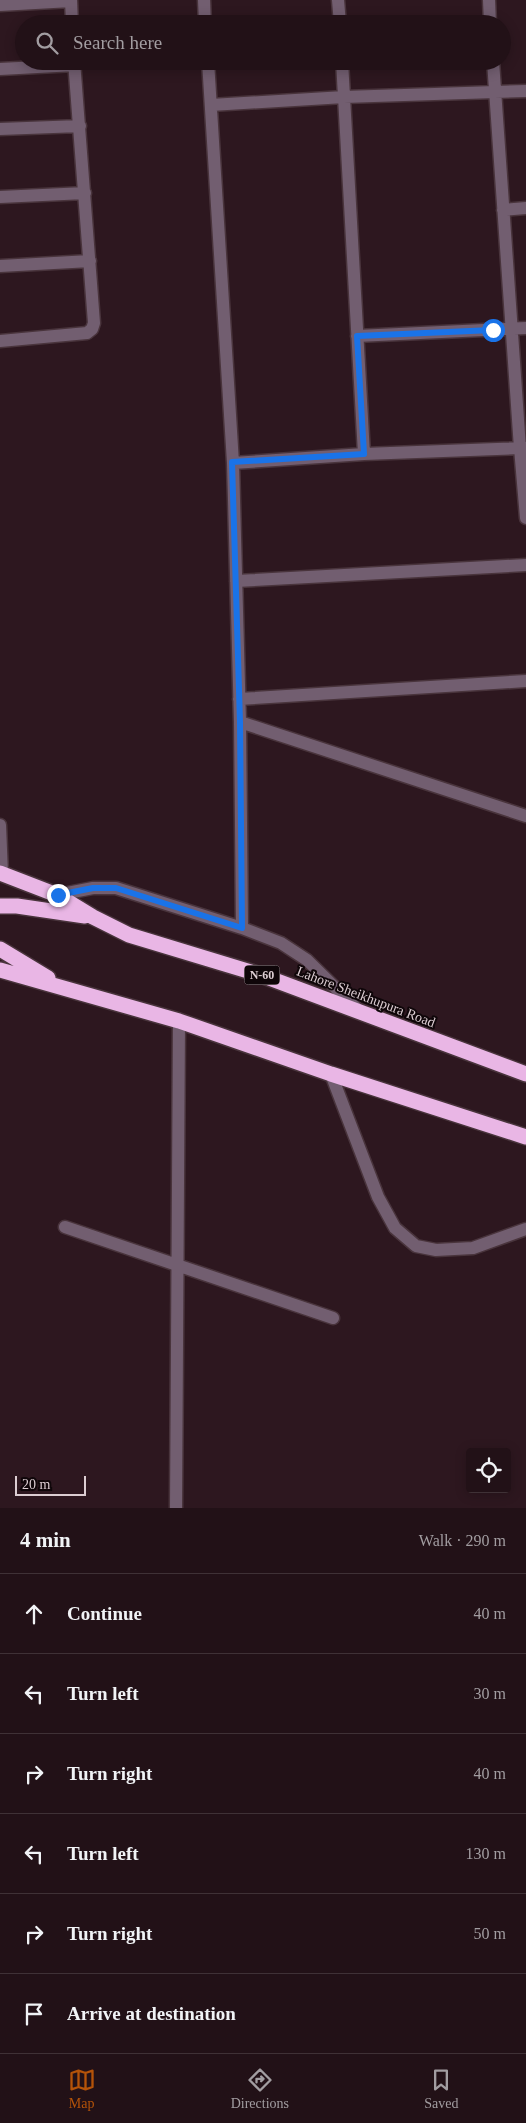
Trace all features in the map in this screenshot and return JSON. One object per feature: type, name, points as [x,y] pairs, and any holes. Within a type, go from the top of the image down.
[{"type":"highway","name":"Lahore Sheikhupura Road","points":[[1,874],[58,895],[93,917],[129,936],[261,975],[526,1074]]},
{"type":"highway","points":[[0,906],[16,906],[93,917]]},
{"type":"highway","points":[[0,949],[64,988]]},
{"type":"highway","points":[[0,970],[180,1022],[330,1074],[526,1137]]},
{"type":"street","points":[[0,5],[14,2],[71,0],[72,15]]},
{"type":"street","points":[[204,0],[205,15]]},
{"type":"street","points":[[338,0],[339,15]]},
{"type":"street","points":[[489,0],[490,15]]},
{"type":"street","points":[[0,69],[15,68]]},
{"type":"street","points":[[0,341],[87,333],[92,329],[90,261],[75,70]]},
{"type":"street","points":[[209,70],[232,462],[240,722],[242,928]]},
{"type":"street","points":[[342,70],[364,454]]},
{"type":"street","points":[[494,70],[512,329],[523,448],[526,518]]},
{"type":"street","points":[[211,105],[344,97],[526,91]]},
{"type":"street","points":[[0,129],[80,126]]},
{"type":"street","points":[[0,197],[85,193]]},
{"type":"street","points":[[503,210],[526,208]]},
{"type":"street","points":[[0,266],[90,261]]},
{"type":"street","points":[[357,336],[526,328]]},
{"type":"street","points":[[232,462],[364,454],[523,448]]},
{"type":"street","points":[[236,581],[526,565]]},
{"type":"street","points":[[239,699],[526,682]]},
{"type":"street","points":[[240,722],[526,816]]},
{"type":"street","points":[[0,824],[1,874]]},
{"type":"street","points":[[58,895],[93,888],[116,888],[242,928],[281,944],[307,960],[361,1013]]},
{"type":"street","points":[[176,1508],[180,1022]]},
{"type":"street","points":[[330,1074],[378,1197],[394,1228],[416,1246],[436,1250],[472,1248],[526,1229]]},
{"type":"street","points":[[65,1227],[333,1318]]},
{"type":"route","points":[[58,895],[93,888],[116,888],[242,928],[240,722],[232,462],[364,454],[357,336],[493,330]]}]
